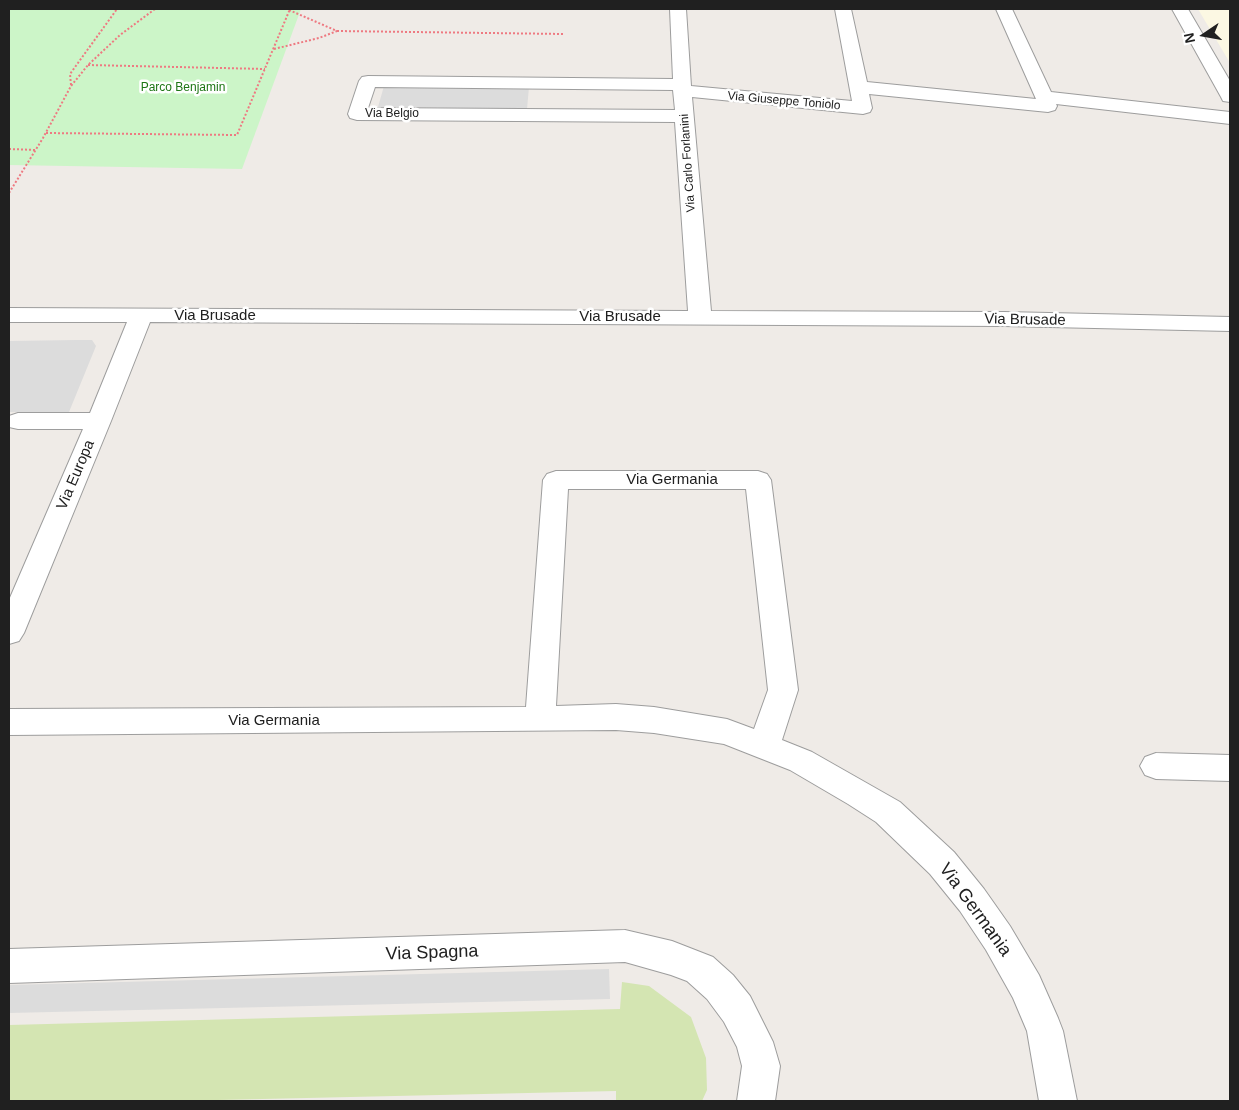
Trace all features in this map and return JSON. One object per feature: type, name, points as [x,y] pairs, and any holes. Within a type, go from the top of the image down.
[{"type":"street","name":"Via Carlo Forlanini","points":[[678,9],[682,88],[700,317]]},
{"type":"street","name":"Via Giuseppe Toniolo","points":[[682,88],[864,108],[843,9]]},
{"type":"street","points":[[1004,9],[1045,97],[1230,118]]},
{"type":"street","points":[[1180,9],[1230,97]]},
{"type":"street","name":"Via Belgio","points":[[682,88],[368,81],[357,114],[685,116]]},
{"type":"street","name":"Via Giuseppe Toniolo","points":[[859,87],[1048,106],[1045,97]]},
{"type":"street","name":"Via Brusade","points":[[9,315],[1004,319],[1230,324]]},
{"type":"street","name":"Via Europa","points":[[9,633],[140,316]]},
{"type":"street","points":[[18,421],[98,421]]},
{"type":"street","name":"Via Germania","points":[[540,720],[556,480],[758,480],[784,690],[764,747]]},
{"type":"street","name":"Via Germania","points":[[9,722],[540,720],[616,717],[654,720],[727,732],[801,761],[888,812],[942,863],[972,900],[998,938],[1026,987],[1045,1031],[1058,1101]]},
{"type":"street","points":[[1156,766],[1230,768]]},
{"type":"street","name":"Via Spagna","points":[[9,966],[625,946],[672,958],[700,969],[720,987],[737,1009],[754,1042],[761,1066],[756,1101]]},
{"type":"path","points":[[71,86],[70,74],[117,9]]},
{"type":"path","points":[[9,193],[46,133],[71,86],[88,65],[120,35],[155,9]]},
{"type":"path","points":[[46,133],[237,135],[289,9],[337,31]]},
{"type":"path","points":[[273,49],[319,38],[337,31],[564,34]]},
{"type":"path","points":[[88,65],[265,69]]},
{"type":"path","points":[[9,149],[36,150]]},
{"type":"shaded area","points":[[1198,9],[1230,9],[1230,63]]},
{"type":"shaded area","points":[[384,86],[529,87],[527,109],[378,107]]},
{"type":"shaded area","points":[[92,340],[96,346],[69,412],[9,412],[9,341]]},
{"type":"shaded area","points":[[609,969],[610,999],[9,1013],[9,985]]},
{"type":"green space","name":"Parco Benjamin","points":[[9,9],[301,9],[242,169],[9,165]]},
{"type":"green space","points":[[622,982],[649,986],[691,1017],[706,1058],[707,1090],[702,1101],[616,1101],[616,1091],[174,1101],[9,1101],[9,1025],[620,1009]]}]
